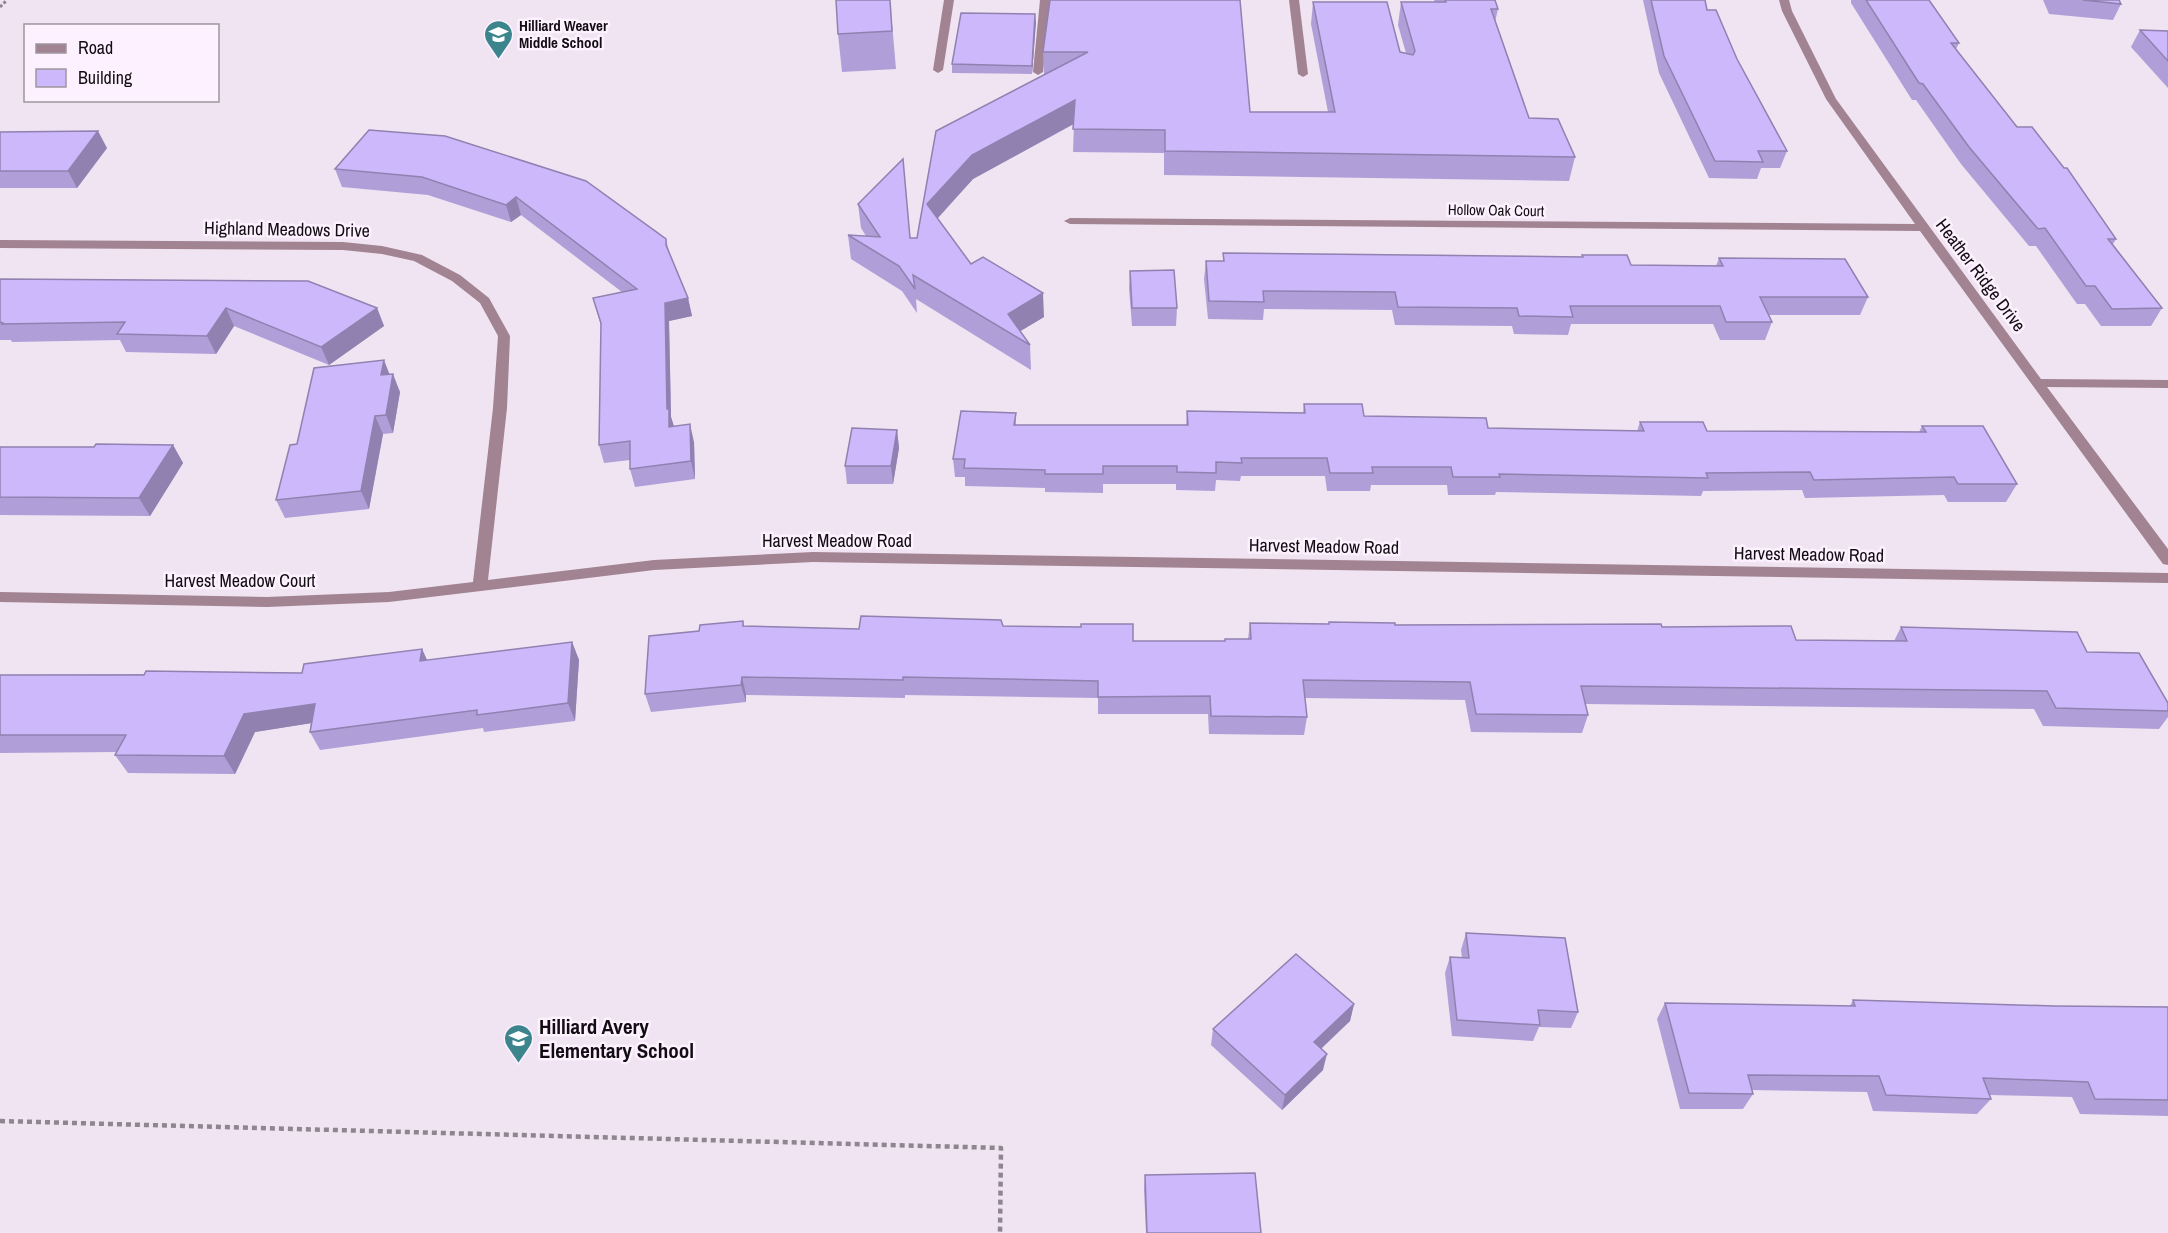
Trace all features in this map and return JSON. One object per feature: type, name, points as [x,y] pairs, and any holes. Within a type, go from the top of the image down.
[{"type":"street","points":[[938,70],[949,0]]},
{"type":"street","points":[[1038,72],[1045,0]]},
{"type":"street","points":[[1294,0],[1303,74]]},
{"type":"street","name":"Heather Ridge Drive","points":[[1784,0],[1787,11],[1831,99],[1923,228],[2168,560]]},
{"type":"street","name":"Hollow Oak Court","points":[[1070,221],[1923,228]]},
{"type":"street","name":"Highland Meadows Drive","points":[[0,244],[343,246],[382,250],[418,258],[456,278],[485,301],[504,336],[500,408],[480,585]]},
{"type":"street","points":[[2038,383],[2168,384]]},
{"type":"street","name":"Harvest Meadow Road","points":[[480,585],[654,565],[813,557],[2168,578]]},
{"type":"street","name":"Harvest Meadow Court","points":[[0,597],[267,602],[389,597],[480,585]]},
{"type":"path","points":[[0,7],[7,0]]},
{"type":"path","points":[[0,1121],[1001,1148],[1000,1233]]},
{"type":"building","points":[[836,0],[890,0],[892,31],[838,34]]},
{"type":"building","points":[[1050,0],[1240,0],[1250,112],[1335,112],[1313,2],[1387,2],[1400,52],[1413,55],[1415,51],[1401,2],[1495,0],[1498,9],[1491,9],[1529,118],[1558,119],[1575,157],[1165,151],[1165,130],[1073,129],[1075,100],[972,155],[927,204],[971,264],[983,257],[1043,293],[1008,314],[1030,345],[913,275],[915,289],[899,266],[848,235],[880,237],[858,204],[903,159],[910,238],[917,238],[936,131],[1088,52],[1043,52]]},
{"type":"building","points":[[1651,0],[1705,0],[1707,10],[1716,10],[1737,59],[1787,151],[1758,151],[1763,162],[1715,161],[1664,56]]},
{"type":"building","points":[[1866,0],[1929,0],[1959,43],[1951,43],[2017,127],[2032,127],[2064,168],[2067,168],[2116,239],[2108,239],[2162,308],[2112,309],[2095,286],[2086,286],[2045,228],[2038,229],[1969,147],[1923,84],[1919,83]]},
{"type":"building","points":[[2083,0],[2119,0],[2121,4]]},
{"type":"building","points":[[961,13],[1035,14],[1032,66],[952,64]]},
{"type":"building","points":[[2140,30],[2168,31],[2168,61]]},
{"type":"building","points":[[369,130],[445,136],[586,181],[666,239],[666,245],[688,298],[665,303],[669,427],[690,424],[691,461],[630,469],[630,441],[599,445],[601,323],[593,298],[637,289],[516,197],[506,205],[422,177],[335,169]]},
{"type":"building","points":[[98,131],[68,171],[0,171],[0,132]]},
{"type":"building","points":[[1223,253],[1583,257],[1582,255],[1627,255],[1631,265],[1723,266],[1719,258],[1845,259],[1868,297],[1760,297],[1772,322],[1726,322],[1720,306],[1570,306],[1573,317],[1519,316],[1517,308],[1398,307],[1395,292],[1263,291],[1264,302],[1209,301],[1206,261],[1224,261]]},
{"type":"building","points":[[1174,270],[1177,308],[1132,308],[1130,271]]},
{"type":"building","points":[[0,279],[308,281],[377,308],[321,347],[226,308],[207,336],[117,334],[125,322],[2,324],[0,322]]},
{"type":"building","points":[[384,360],[381,375],[393,374],[386,415],[375,416],[361,491],[276,500],[290,445],[297,444],[314,368]]},
{"type":"building","points":[[1304,404],[1362,404],[1364,416],[1486,418],[1488,428],[1644,431],[1640,422],[1703,422],[1707,431],[1926,432],[1922,426],[1983,426],[2017,484],[1958,484],[1954,477],[1814,480],[1810,472],[1706,473],[1708,478],[1499,474],[1500,477],[1453,477],[1451,467],[1372,467],[1373,473],[1330,473],[1327,458],[1241,458],[1242,463],[1216,462],[1216,473],[1177,472],[1177,466],[1103,466],[1103,474],[1045,474],[1045,470],[964,468],[965,459],[953,459],[961,411],[1016,413],[1014,425],[1188,425],[1187,411],[1305,413]]},
{"type":"building","points":[[852,428],[897,430],[891,466],[845,466]]},
{"type":"building","points":[[96,444],[173,445],[139,498],[0,497],[0,447],[94,447]]},
{"type":"building","points":[[861,616],[1001,620],[1003,626],[1081,627],[1081,624],[1133,624],[1133,641],[1251,639],[1250,623],[1329,624],[1329,622],[1395,623],[1395,625],[1791,626],[1796,640],[1907,641],[1901,627],[2077,632],[2087,652],[2139,653],[2168,703],[2168,711],[2056,708],[2047,691],[1581,686],[1588,715],[1476,714],[1470,682],[1303,680],[1307,717],[1211,716],[1210,696],[1098,697],[1098,681],[903,677],[903,680],[742,677],[741,685],[645,694],[649,636],[699,631],[700,625],[743,621],[743,626],[859,629]]},
{"type":"building","points":[[572,642],[568,703],[477,715],[477,710],[310,732],[315,704],[244,714],[224,756],[115,755],[126,735],[0,735],[0,675],[144,675],[146,671],[302,673],[304,664],[422,649],[420,661]]},
{"type":"building","points":[[1466,933],[1565,938],[1578,1012],[1538,1010],[1540,1025],[1457,1020],[1450,957],[1469,958]]},
{"type":"building","points":[[1296,954],[1354,1004],[1314,1042],[1327,1054],[1285,1095],[1213,1029]]},
{"type":"building","points":[[1853,1000],[2168,1007],[2168,1100],[2095,1099],[2088,1082],[1983,1078],[1991,1099],[1886,1095],[1879,1076],[1748,1075],[1753,1094],[1689,1093],[1665,1003],[1855,1006]]},
{"type":"building","points":[[1255,1173],[1261,1233],[1147,1233],[1145,1175]]},
{"type":"place","name":"Hilliard Weaver Middle School","points":[[498,60]]},
{"type":"place","name":"Hilliard Avery Elementary School","points":[[518,1064]]}]
